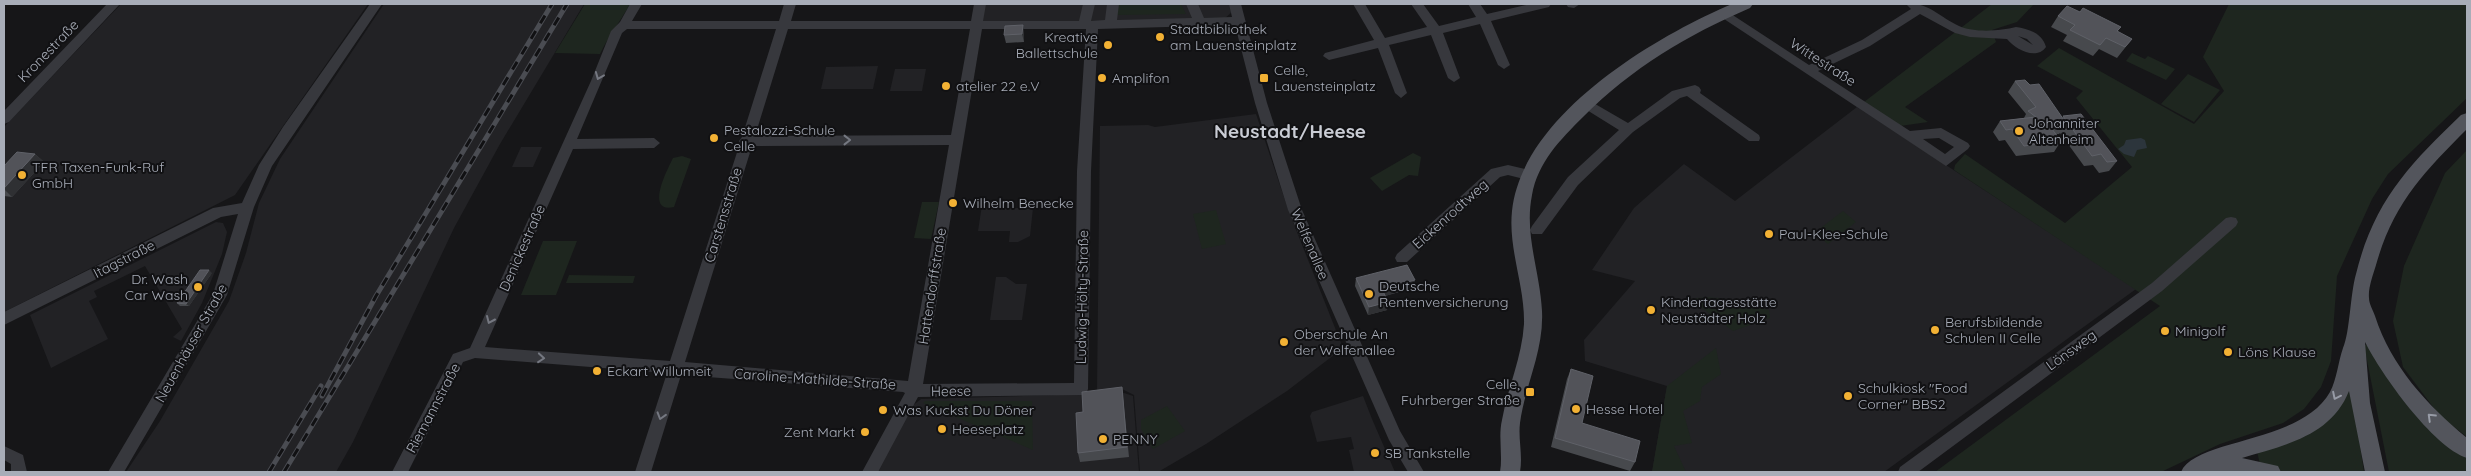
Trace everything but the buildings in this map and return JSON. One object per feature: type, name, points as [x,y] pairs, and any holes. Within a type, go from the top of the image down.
[{"type":"main road","points":[[1510,472],[1513,450],[1510,435],[1512,418],[1523,383],[1532,336],[1533,311],[1520,213],[1528,175],[1535,159],[1548,142],[1586,104],[1616,76],[1650,50],[1682,32],[1745,4]]},
{"type":"main road","points":[[2375,472],[2358,379],[2356,333],[2360,299],[2368,263],[2384,219],[2401,190],[2425,160],[2467,120]]},
{"type":"main road","points":[[2360,299],[2375,342],[2404,387],[2442,429],[2467,449]]},
{"type":"main road","points":[[2190,472],[2230,453],[2293,434],[2314,422],[2336,399],[2356,333]]},
{"type":"main road","points":[[2198,472],[2221,466],[2256,468],[2271,472]]},
{"type":"street","name":"Kronestraße","points":[[4,119],[114,4]]},
{"type":"street","name":"Neuenhäuser Straße","points":[[116,472],[220,295],[234,255],[247,207],[266,165],[288,130],[346,50],[376,4]]},
{"type":"street","name":"Denickestraße","points":[[475,352],[620,28],[636,4]]},
{"type":"street","name":"Carstensstraße","points":[[643,472],[745,141],[790,4]]},
{"type":"street","name":"Hattendorffstraße","points":[[914,391],[975,24],[980,4]]},
{"type":"street","name":"Ludwig-Hölty-Straße","points":[[1081,389],[1084,171],[1089,4]]},
{"type":"street","points":[[1111,25],[1113,4]]},
{"type":"street","points":[[1192,4],[1200,22]]},
{"type":"street","name":"Welfenallee","points":[[1235,4],[1277,158],[1295,210],[1394,435],[1416,472]]},
{"type":"street","points":[[1359,4],[1382,43],[1401,93]]},
{"type":"street","points":[[1417,4],[1435,31],[1454,78]]},
{"type":"street","points":[[1474,4],[1484,19],[1504,65]]},
{"type":"street","points":[[1329,56],[1484,19],[1537,4]]},
{"type":"street","points":[[1808,70],[1866,45],[1893,29],[1916,6],[1963,31],[2011,35]]},
{"type":"street","name":"Wittestraße","points":[[1721,14],[1908,136]]},
{"type":"street","points":[[620,28],[782,25],[1111,25],[1239,21]]},
{"type":"street","points":[[1537,230],[1572,181],[1628,129],[1676,94],[1691,90],[1754,138]]},
{"type":"street","points":[[1586,104],[1628,129]]},
{"type":"street","points":[[745,141],[956,140]]},
{"type":"street","points":[[569,144],[654,143]]},
{"type":"street","name":"Eickenrodtweg","points":[[1402,258],[1496,173],[1508,170],[1528,175]]},
{"type":"street","name":"Itagstraße","points":[[4,319],[218,212],[247,207]]},
{"type":"street","name":"Lönsweg","points":[[1906,472],[2157,287],[2232,222]]},
{"type":"street","name":"Caroline-Mathilde-Straße","points":[[475,352],[905,386],[914,391]]},
{"type":"street","name":"Riemannstraße","points":[[400,472],[458,358],[475,352]]},
{"type":"street","name":"Heese","points":[[870,472],[914,391],[1081,389]]},
{"type":"street","points":[[4,453],[18,460],[19,472]]},
{"type":"shaded area","points":[[121,4],[368,4],[235,195],[4,312],[4,127]]},
{"type":"shaded area","points":[[384,4],[584,4],[500,144],[454,228],[353,442],[336,472],[126,472],[160,421],[229,301],[246,253],[259,203],[280,159]]},
{"type":"shaded area","points":[[585,4],[630,4],[600,54],[555,53]]},
{"type":"shaded area","points":[[985,4],[1231,4],[1232,12],[1224,19],[983,23],[981,20]]},
{"type":"shaded area","points":[[1116,4],[1181,4],[1186,14],[1117,15]]},
{"type":"shaded area","points":[[1992,4],[2034,4],[2017,22],[1992,30],[1996,42],[1905,107],[1928,122],[1900,126],[1864,102]]},
{"type":"shaded area","points":[[2229,4],[2467,4],[2467,98],[2388,174],[2372,199],[2337,276],[2331,361],[2321,387],[2304,409],[2283,423],[2220,444],[2161,472],[1935,472],[2160,306],[1954,170],[1955,165],[1965,154],[2065,223],[2132,167],[2076,98],[2083,91],[2037,66],[2059,48],[2194,124],[2224,91],[2203,57]]},
{"type":"shaded area","points":[[2132,53],[2145,59],[2148,56],[2175,69],[2166,80],[2126,61]]},
{"type":"shaded area","points":[[878,66],[873,89],[821,89],[826,67]]},
{"type":"shaded area","points":[[895,69],[926,69],[922,91],[890,91]]},
{"type":"shaded area","points":[[2188,74],[2220,90],[2194,122],[2161,104]]},
{"type":"shaded area","points":[[1857,107],[2136,289],[1884,472],[1652,472],[1667,386],[1585,361],[1584,340],[1635,281],[1592,270],[1634,208],[1684,164],[1735,201]]},
{"type":"shaded area","points":[[1256,114],[1289,212],[1343,348],[1287,391],[1206,444],[1158,472],[1140,472],[1134,395],[1122,389],[1097,391],[1100,126],[1148,125],[1155,127]]},
{"type":"shaded area","points":[[2141,138],[2145,140],[2147,148],[2137,150],[2134,157],[2124,154],[2118,149],[2124,145],[2126,140]]},
{"type":"shaded area","points":[[521,147],[542,147],[533,167],[512,167]]},
{"type":"shaded area","points":[[2467,150],[2467,437],[2439,415],[2403,367],[2393,321],[2404,266],[2445,173]]},
{"type":"shaded area","points":[[1413,153],[1421,157],[1418,176],[1409,175],[1382,191],[1370,178]]},
{"type":"shaded area","points":[[682,156],[691,159],[674,207],[665,207],[660,204],[659,197],[663,180],[673,158]]},
{"type":"shaded area","points":[[922,202],[939,202],[931,239],[914,238]]},
{"type":"shaded area","points":[[982,205],[1006,205],[1005,208],[1033,208],[1030,236],[1018,242],[1009,242],[1010,231],[978,231]]},
{"type":"shaded area","points":[[1216,210],[1226,244],[1202,249],[1193,214]]},
{"type":"shaded area","points":[[1843,211],[1856,222],[1828,244],[1814,233]]},
{"type":"shaded area","points":[[216,222],[223,223],[227,232],[222,254],[202,303],[181,341],[173,337],[182,329],[145,266],[94,291],[97,297],[89,301],[108,339],[51,368],[30,315]]},
{"type":"shaded area","points":[[543,241],[577,241],[556,295],[521,295]]},
{"type":"shaded area","points":[[569,275],[635,276],[633,283],[566,283]]},
{"type":"shaded area","points":[[996,277],[1006,277],[1016,284],[1027,284],[1022,320],[990,320]]},
{"type":"shaded area","points":[[1707,297],[1726,299],[1769,310],[1770,318],[1733,331],[1690,299]]},
{"type":"shaded area","points":[[2364,345],[2367,345],[2399,391],[2430,425],[2467,456],[2467,472],[2389,472]]},
{"type":"shaded area","points":[[1716,348],[1721,374],[1702,387],[1700,401],[1683,411],[1692,443],[1674,446],[1686,472],[1652,472],[1667,386]]},
{"type":"shaded area","points":[[2350,380],[2364,472],[2285,472],[2260,465],[2257,451],[2282,443]]},
{"type":"shaded area","points":[[1124,393],[1133,396],[1139,472],[874,472],[911,407],[921,399]]},
{"type":"shaded area","points":[[1363,396],[1395,472],[1354,472],[1349,450],[1354,449],[1351,437],[1317,442],[1310,416],[1312,412]]},
{"type":"shaded area","points":[[925,401],[1032,401],[1033,450],[923,403]]},
{"type":"shaded area","points":[[1167,406],[1185,431],[1153,449],[1141,429],[1141,420]]},
{"type":"railway","points":[[322,396],[376,296],[552,4]]},
{"type":"railway","points":[[284,472],[567,4]]},
{"type":"railway","points":[[269,472],[321,386]]},
{"type":"place","name":"Stadtbibliothek am Lauensteinplatz","points":[[1160,37]]},
{"type":"place","name":"Kreative Ballettschule","points":[[1108,45]]},
{"type":"place","name":"Amplifon","points":[[1102,78]]},
{"type":"place","name":"Celle, Lauensteinplatz","points":[[1264,78]]},
{"type":"place","name":"atelier 22 e.V","points":[[946,86]]},
{"type":"place","name":"Johanniter Altenheim","points":[[2019,131]]},
{"type":"place","name":"Pestalozzi-Schule Celle","points":[[714,138]]},
{"type":"place","name":"TFR Taxen-Funk-Ruf GmbH","points":[[22,175]]},
{"type":"place","name":"Wilhelm Benecke","points":[[953,203]]},
{"type":"place","name":"Paul-Klee-Schule","points":[[1769,234]]},
{"type":"place","name":"Dr. Wash Car Wash","points":[[198,287]]},
{"type":"place","name":"Deutsche Rentenversicherung","points":[[1369,294]]},
{"type":"place","name":"Kindertagesstätte Neustädter Holz","points":[[1651,310]]},
{"type":"place","name":"Berufsbildende Schulen II Celle","points":[[1935,330]]},
{"type":"place","name":"Minigolf","points":[[2165,331]]},
{"type":"place","name":"Oberschule An der Welfenallee","points":[[1284,342]]},
{"type":"place","name":"Löns Klause","points":[[2228,352]]},
{"type":"place","name":"Eckart Willumeit","points":[[597,371]]},
{"type":"place","name":"Celle, Fuhrberger Straße","points":[[1530,392]]},
{"type":"place","name":"Schulkiosk \"Food Corner\" BBS2","points":[[1848,396]]},
{"type":"place","name":"Hesse Hotel","points":[[1576,409]]},
{"type":"place","name":"Was Kuckst Du Döner","points":[[883,410]]},
{"type":"place","name":"Heeseplatz","points":[[942,429]]},
{"type":"place","name":"Zent Markt","points":[[865,432]]},
{"type":"place","name":"PENNY","points":[[1103,439]]},
{"type":"place","name":"SB Tankstelle","points":[[1375,453]]},
{"type":"district","name":"Neustadt/Heese","points":[[1290,131]]}]
